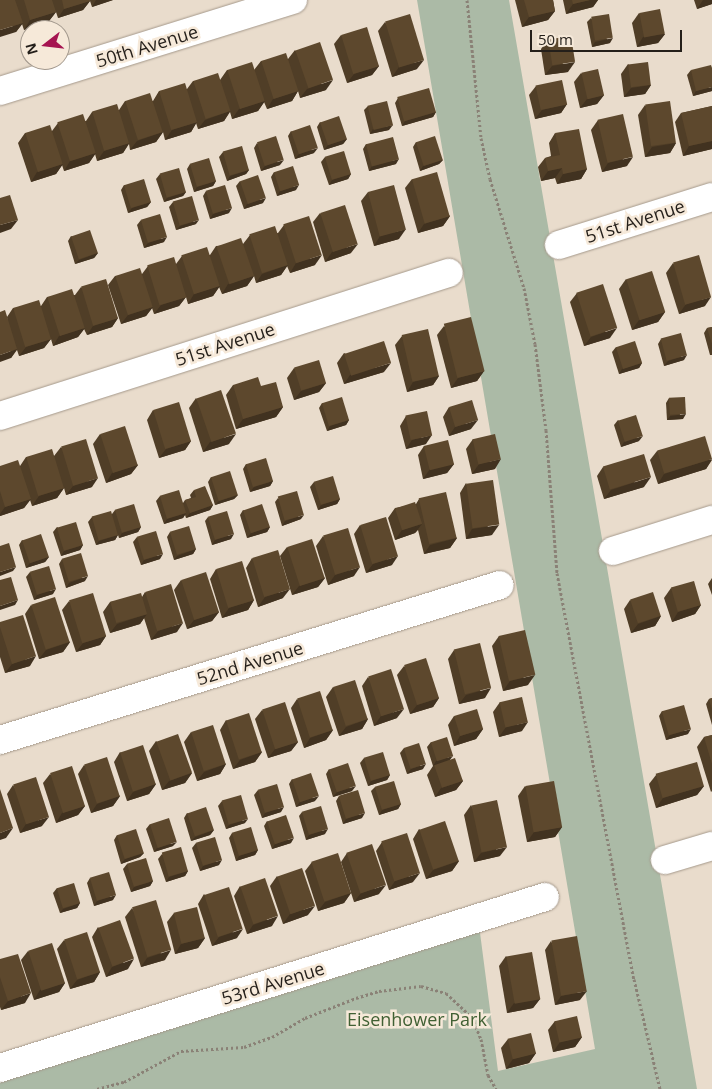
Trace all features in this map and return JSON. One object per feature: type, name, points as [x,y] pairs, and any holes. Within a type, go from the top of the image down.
[{"type":"street","name":"50th Avenue","points":[[0,91],[293,0]]},
{"type":"street","name":"51st Avenue","points":[[559,245],[712,197]]},
{"type":"street","name":"51st Avenue","points":[[0,416],[449,273]]},
{"type":"street","points":[[613,550],[712,520]]},
{"type":"street","name":"52nd Avenue","points":[[0,740],[500,585]]},
{"type":"street","points":[[665,860],[712,846]]},
{"type":"street","name":"53rd Avenue","points":[[0,1068],[545,897]]},
{"type":"path","points":[[467,0],[480,138],[490,179],[524,288],[535,344],[546,430],[557,573],[634,979],[660,1089]]},
{"type":"path","points":[[97,1089],[124,1082],[181,1051],[244,1048],[289,1029],[305,1018],[356,998],[379,991],[426,986],[453,997],[472,1017],[482,1039],[485,1068],[496,1089]]},
{"type":"green space","name":"Eisenhower Park","points":[[417,0],[509,0],[697,1089],[0,1089],[0,1075],[479,925],[498,1071],[595,1049]]},
{"type":"building","points":[[0,0],[15,0],[22,20],[20,20],[20,24],[0,30]]},
{"type":"building","points":[[24,0],[52,0],[56,12],[30,20]]},
{"type":"building","points":[[62,0],[90,0],[90,1],[64,9]]},
{"type":"building","points":[[524,0],[553,0],[555,11],[529,17]]},
{"type":"building","points":[[572,0],[590,0],[573,4]]},
{"type":"building","points":[[660,9],[665,34],[644,38],[639,13]]},
{"type":"building","points":[[410,14],[424,60],[399,68],[385,22]]},
{"type":"building","points":[[609,14],[613,38],[595,41],[591,17]]},
{"type":"building","points":[[367,27],[379,66],[353,74],[341,35]]},
{"type":"building","points":[[571,36],[575,62],[552,65],[548,40]]},
{"type":"building","points":[[320,42],[333,80],[308,88],[295,50]]},
{"type":"building","points":[[286,53],[298,91],[274,99],[261,61]]},
{"type":"building","points":[[252,62],[265,101],[240,109],[227,70]]},
{"type":"building","points":[[648,62],[651,85],[631,87],[628,64]]},
{"type":"building","points":[[711,65],[712,87],[696,91],[691,70]]},
{"type":"building","points":[[598,69],[604,95],[588,99],[581,73]]},
{"type":"building","points":[[218,73],[230,111],[206,119],[193,81]]},
{"type":"building","points":[[562,80],[567,104],[541,110],[536,86]]},
{"type":"building","points":[[185,83],[197,122],[171,130],[159,91]]},
{"type":"building","points":[[429,88],[436,112],[404,121],[397,97]]},
{"type":"building","points":[[150,93],[163,132],[138,140],[125,101]]},
{"type":"building","points":[[387,101],[393,125],[374,130],[368,106]]},
{"type":"building","points":[[670,101],[676,143],[651,146],[645,104]]},
{"type":"building","points":[[117,104],[129,143],[104,151],[92,112]]},
{"type":"building","points":[[712,106],[712,141],[689,146],[681,113]]},
{"type":"building","points":[[83,114],[96,153],[70,161],[57,122]]},
{"type":"building","points":[[623,114],[633,157],[608,163],[598,120]]},
{"type":"building","points":[[339,116],[347,139],[328,145],[320,123]]},
{"type":"building","points":[[50,125],[63,164],[38,172],[25,133]]},
{"type":"building","points":[[310,125],[318,148],[299,154],[291,132]]},
{"type":"building","points":[[579,129],[587,169],[563,174],[562,168],[548,171],[545,158],[560,155],[555,133]]},
{"type":"building","points":[[276,136],[284,160],[265,166],[257,142]]},
{"type":"building","points":[[435,136],[443,160],[424,166],[416,142]]},
{"type":"building","points":[[393,137],[399,159],[372,166],[366,144]]},
{"type":"building","points":[[242,146],[249,170],[230,176],[223,152]]},
{"type":"building","points":[[344,151],[351,174],[332,180],[325,157]]},
{"type":"building","points":[[209,158],[216,181],[197,187],[190,164]]},
{"type":"building","points":[[293,166],[299,185],[280,191],[274,172]]},
{"type":"building","points":[[179,168],[186,192],[167,198],[160,174]]},
{"type":"building","points":[[437,172],[450,216],[425,223],[412,179]]},
{"type":"building","points":[[258,175],[266,198],[248,204],[240,181]]},
{"type":"building","points":[[144,179],[151,202],[131,208],[124,185]]},
{"type":"building","points":[[225,185],[232,208],[213,214],[206,191]]},
{"type":"building","points":[[394,185],[406,229],[380,236],[368,192]]},
{"type":"building","points":[[10,195],[18,220],[0,225],[0,198]]},
{"type":"building","points":[[192,196],[199,220],[180,226],[173,202]]},
{"type":"building","points":[[345,205],[358,244],[333,252],[320,213]]},
{"type":"building","points":[[160,214],[167,237],[148,243],[141,220]]},
{"type":"building","points":[[309,216],[322,255],[296,263],[283,224]]},
{"type":"building","points":[[275,226],[288,265],[262,273],[249,234]]},
{"type":"building","points":[[90,230],[98,253],[79,259],[71,237]]},
{"type":"building","points":[[241,238],[254,276],[229,284],[216,246]]},
{"type":"building","points":[[207,247],[220,286],[194,294],[181,255]]},
{"type":"building","points":[[699,255],[711,297],[685,305],[673,262]]},
{"type":"building","points":[[174,257],[186,297],[160,305],[147,265]]},
{"type":"building","points":[[140,268],[153,307],[128,315],[115,276]]},
{"type":"building","points":[[652,271],[665,312],[640,320],[626,279]]},
{"type":"building","points":[[106,279],[118,318],[93,326],[81,287]]},
{"type":"building","points":[[603,284],[617,328],[591,336],[576,293]]},
{"type":"building","points":[[72,289],[85,328],[60,336],[47,297]]},
{"type":"building","points":[[39,300],[51,339],[25,347],[13,308]]},
{"type":"building","points":[[5,310],[17,349],[0,355],[0,312]]},
{"type":"building","points":[[471,317],[485,371],[457,378],[444,324]]},
{"type":"building","points":[[712,327],[712,344],[707,328]]},
{"type":"building","points":[[428,329],[439,376],[412,382],[402,335]]},
{"type":"building","points":[[681,333],[687,355],[667,361],[661,338]]},
{"type":"building","points":[[384,341],[391,363],[351,376],[344,354]]},
{"type":"building","points":[[635,341],[642,363],[623,369],[616,347]]},
{"type":"building","points":[[319,360],[326,383],[301,391],[294,368]]},
{"type":"building","points":[[258,377],[261,386],[276,382],[283,407],[243,419],[233,385]]},
{"type":"building","points":[[221,390],[236,433],[211,442],[196,398]]},
{"type":"building","points":[[342,397],[349,420],[329,426],[322,403]]},
{"type":"building","points":[[685,397],[686,414],[670,415],[669,398]]},
{"type":"building","points":[[472,400],[478,420],[455,427],[449,407]]},
{"type":"building","points":[[179,402],[191,441],[165,449],[153,410]]},
{"type":"building","points":[[427,411],[432,435],[411,440],[405,416]]},
{"type":"building","points":[[636,415],[643,436],[625,442],[618,421]]},
{"type":"building","points":[[125,426],[138,465],[113,473],[100,434]]},
{"type":"building","points":[[495,434],[501,459],[478,465],[473,439]]},
{"type":"building","points":[[705,436],[712,459],[664,474],[657,451]]},
{"type":"building","points":[[86,439],[98,478],[73,486],[61,447]]},
{"type":"building","points":[[448,440],[454,464],[430,470],[424,446]]},
{"type":"building","points":[[52,449],[64,488],[38,496],[26,457]]},
{"type":"building","points":[[644,454],[651,477],[610,490],[603,467]]},
{"type":"building","points":[[266,458],[273,481],[253,487],[246,464]]},
{"type":"building","points":[[18,460],[31,499],[5,507],[0,491],[0,466]]},
{"type":"building","points":[[230,471],[238,495],[219,501],[211,477]]},
{"type":"building","points":[[333,476],[340,499],[321,505],[314,482]]},
{"type":"building","points":[[493,480],[499,525],[473,528],[466,484]]},
{"type":"building","points":[[205,486],[213,505],[190,513],[185,500],[196,497],[194,490]]},
{"type":"building","points":[[179,490],[186,513],[167,519],[160,496]]},
{"type":"building","points":[[297,491],[304,515],[285,521],[278,497]]},
{"type":"building","points":[[446,492],[457,538],[429,544],[419,498]]},
{"type":"building","points":[[415,502],[422,524],[402,530],[395,508]]},
{"type":"building","points":[[134,504],[141,527],[122,533],[115,510]]},
{"type":"building","points":[[262,504],[270,527],[251,533],[243,511]]},
{"type":"building","points":[[111,511],[118,535],[99,541],[92,517]]},
{"type":"building","points":[[227,511],[234,534],[215,540],[208,517]]},
{"type":"building","points":[[386,517],[398,556],[372,564],[360,525]]},
{"type":"building","points":[[76,522],[83,545],[64,551],[57,528]]},
{"type":"building","points":[[189,526],[196,549],[177,555],[170,532]]},
{"type":"building","points":[[348,528],[360,567],[335,575],[323,536]]},
{"type":"building","points":[[156,531],[163,554],[144,560],[137,537]]},
{"type":"building","points":[[41,534],[49,557],[30,563],[22,541]]},
{"type":"building","points":[[312,539],[325,578],[300,586],[287,547]]},
{"type":"building","points":[[9,543],[16,567],[0,572],[0,546]]},
{"type":"building","points":[[278,550],[290,589],[264,597],[252,558]]},
{"type":"building","points":[[81,553],[88,576],[69,582],[62,559]]},
{"type":"building","points":[[242,561],[254,600],[228,608],[216,569]]},
{"type":"building","points":[[49,566],[56,589],[37,595],[30,572]]},
{"type":"building","points":[[206,572],[219,612],[194,620],[181,580]]},
{"type":"building","points":[[11,577],[18,600],[0,606],[0,580]]},
{"type":"building","points":[[694,581],[701,605],[678,612],[671,588]]},
{"type":"building","points":[[171,584],[183,623],[157,631],[145,592]]},
{"type":"building","points":[[653,592],[661,616],[638,623],[630,599]]},
{"type":"building","points":[[93,593],[106,636],[82,643],[69,600]]},
{"type":"building","points":[[141,593],[147,614],[116,623],[110,602]]},
{"type":"building","points":[[55,597],[70,642],[46,649],[31,605]]},
{"type":"building","points":[[23,615],[36,656],[12,664],[0,622]]},
{"type":"building","points":[[525,630],[535,675],[509,681],[499,636]]},
{"type":"building","points":[[480,643],[491,688],[465,694],[454,650]]},
{"type":"building","points":[[426,658],[439,698],[417,705],[404,665]]},
{"type":"building","points":[[391,669],[404,709],[381,716],[368,676]]},
{"type":"building","points":[[355,680],[368,719],[346,726],[333,687]]},
{"type":"building","points":[[320,691],[333,730],[310,737],[297,698]]},
{"type":"building","points":[[522,697],[528,722],[505,728],[500,702]]},
{"type":"building","points":[[712,698],[712,709],[709,699]]},
{"type":"building","points":[[285,702],[298,742],[275,749],[262,709]]},
{"type":"building","points":[[684,705],[691,729],[669,735],[662,711]]},
{"type":"building","points":[[477,709],[483,729],[460,736],[454,716]]},
{"type":"building","points":[[249,713],[262,752],[239,759],[226,720]]},
{"type":"building","points":[[213,725],[226,764],[204,771],[191,732]]},
{"type":"building","points":[[178,734],[192,773],[170,780],[156,742]]},
{"type":"building","points":[[712,735],[712,764],[704,737]]},
{"type":"building","points":[[447,737],[453,756],[437,761],[431,742]]},
{"type":"building","points":[[419,743],[426,764],[411,769],[404,748]]},
{"type":"building","points":[[143,745],[156,784],[133,791],[120,752]]},
{"type":"building","points":[[383,752],[390,775],[371,781],[364,758]]},
{"type":"building","points":[[107,757],[120,796],[97,803],[84,764]]},
{"type":"building","points":[[455,758],[463,781],[442,788],[434,765]]},
{"type":"building","points":[[697,762],[704,786],[663,798],[656,774]]},
{"type":"building","points":[[348,763],[356,786],[337,792],[329,770]]},
{"type":"building","points":[[72,766],[85,806],[63,813],[50,773]]},
{"type":"building","points":[[311,773],[319,796],[300,802],[292,780]]},
{"type":"building","points":[[36,777],[49,817],[26,824],[13,784]]},
{"type":"building","points":[[394,781],[401,804],[382,810],[375,787]]},
{"type":"building","points":[[554,781],[562,827],[534,832],[525,786]]},
{"type":"building","points":[[277,784],[284,807],[265,813],[258,790]]},
{"type":"building","points":[[0,789],[13,828],[0,833]]},
{"type":"building","points":[[358,790],[365,813],[346,819],[339,796]]},
{"type":"building","points":[[241,795],[248,819],[229,825],[222,801]]},
{"type":"building","points":[[497,800],[507,847],[482,852],[472,805]]},
{"type":"building","points":[[321,806],[328,829],[309,835],[302,812]]},
{"type":"building","points":[[206,807],[214,830],[195,836],[187,814]]},
{"type":"building","points":[[286,815],[294,838],[275,844],[267,822]]},
{"type":"building","points":[[169,818],[177,842],[158,848],[150,824]]},
{"type":"building","points":[[445,821],[459,861],[433,870],[419,830]]},
{"type":"building","points":[[251,827],[258,850],[239,856],[232,833]]},
{"type":"building","points":[[136,829],[144,853],[125,859],[117,835]]},
{"type":"building","points":[[407,833],[420,873],[394,881],[381,841]]},
{"type":"building","points":[[215,837],[222,860],[203,866],[196,843]]},
{"type":"building","points":[[372,844],[386,885],[360,893],[346,853]]},
{"type":"building","points":[[181,847],[188,871],[169,877],[162,853]]},
{"type":"building","points":[[338,853],[351,893],[324,902],[311,862]]},
{"type":"building","points":[[146,858],[153,881],[134,887],[127,864]]},
{"type":"building","points":[[302,868],[315,906],[290,914],[277,876]]},
{"type":"building","points":[[109,872],[116,895],[97,901],[90,878]]},
{"type":"building","points":[[265,878],[278,916],[253,924],[240,886]]},
{"type":"building","points":[[74,883],[80,903],[63,908],[57,888]]},
{"type":"building","points":[[229,887],[243,929],[218,937],[204,895]]},
{"type":"building","points":[[156,900],[171,950],[147,957],[132,907]]},
{"type":"building","points":[[197,907],[205,938],[181,944],[174,913]]},
{"type":"building","points":[[120,920],[134,959],[112,966],[98,928]]},
{"type":"building","points":[[87,932],[100,972],[77,979],[64,939]]},
{"type":"building","points":[[577,936],[587,991],[561,996],[551,941]]},
{"type":"building","points":[[52,943],[65,983],[41,991],[28,951]]},
{"type":"building","points":[[532,952],[540,999],[515,1004],[506,957]]},
{"type":"building","points":[[18,954],[31,993],[8,1001],[0,977],[0,959]]},
{"type":"building","points":[[577,1016],[582,1037],[560,1043],[555,1021]]},
{"type":"building","points":[[531,1033],[536,1053],[513,1059],[508,1039]]}]
